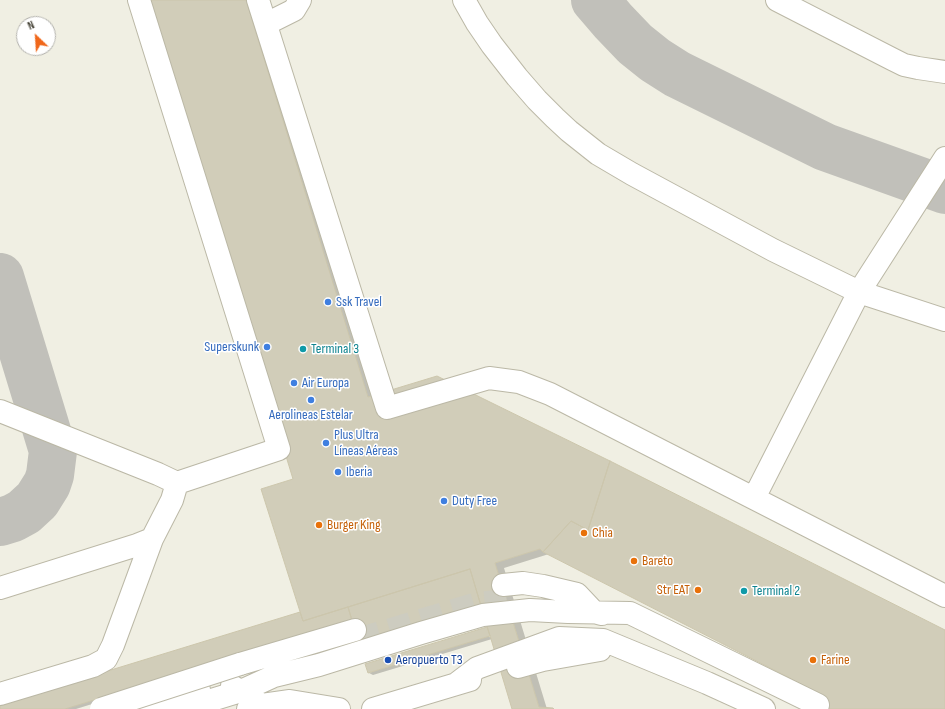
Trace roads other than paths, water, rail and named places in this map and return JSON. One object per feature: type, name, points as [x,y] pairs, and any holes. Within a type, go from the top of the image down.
[{"type":"street","points":[[0,411],[177,483],[279,449],[140,0]]},
{"type":"street","points":[[258,0],[387,408],[490,378],[519,382],[550,394],[945,596]]},
{"type":"street","points":[[266,24],[294,10],[300,0]]},
{"type":"street","points":[[464,0],[492,45],[537,100],[554,118],[598,154],[773,250],[859,292],[945,320]]},
{"type":"street","points":[[776,0],[904,65],[945,72]]},
{"type":"street","points":[[754,498],[859,292],[945,158]]},
{"type":"street","points":[[0,694],[93,666],[106,660],[113,646],[152,539],[172,500],[177,483]]},
{"type":"street","points":[[0,588],[152,539]]},
{"type":"street","points":[[568,612],[537,598],[506,592],[523,583],[577,594],[594,612],[633,625],[797,709]]},
{"type":"street","points":[[253,703],[319,665],[483,615],[530,610],[630,613],[818,704]]},
{"type":"street","points":[[101,709],[240,664],[300,647],[356,635]]},
{"type":"street","points":[[374,709],[404,705],[456,684],[543,660],[603,649],[641,656],[707,683],[764,709]]},
{"type":"street","points":[[141,709],[212,686],[230,685],[253,703]]},
{"type":"street","points":[[182,709],[290,701],[339,709]]},
{"type":"tunnel","points":[[358,639],[477,603],[509,600]]},
{"type":"place","name":"Ssk Travel","points":[[328,302]]},
{"type":"place","name":"Superskunk","points":[[267,347]]},
{"type":"place","name":"Terminal 3","points":[[303,349]]},
{"type":"place","name":"Air Europa","points":[[294,383]]},
{"type":"place","name":"Aerolineas Estelar","points":[[311,400]]},
{"type":"place","name":"Plus Ultra Líneas Aéreas","points":[[326,443]]},
{"type":"place","name":"Iberia","points":[[338,472]]},
{"type":"place","name":"Duty Free","points":[[444,501]]},
{"type":"place","name":"Burger King","points":[[319,525]]},
{"type":"place","name":"Chia","points":[[584,533]]},
{"type":"place","name":"Bareto","points":[[634,561]]},
{"type":"place","name":"Str EAT","points":[[698,590]]},
{"type":"place","name":"Terminal 2","points":[[744,591]]},
{"type":"place","name":"Aeropuerto T3","points":[[388,660]]},
{"type":"place","name":"Farine","points":[[813,660]]}]
